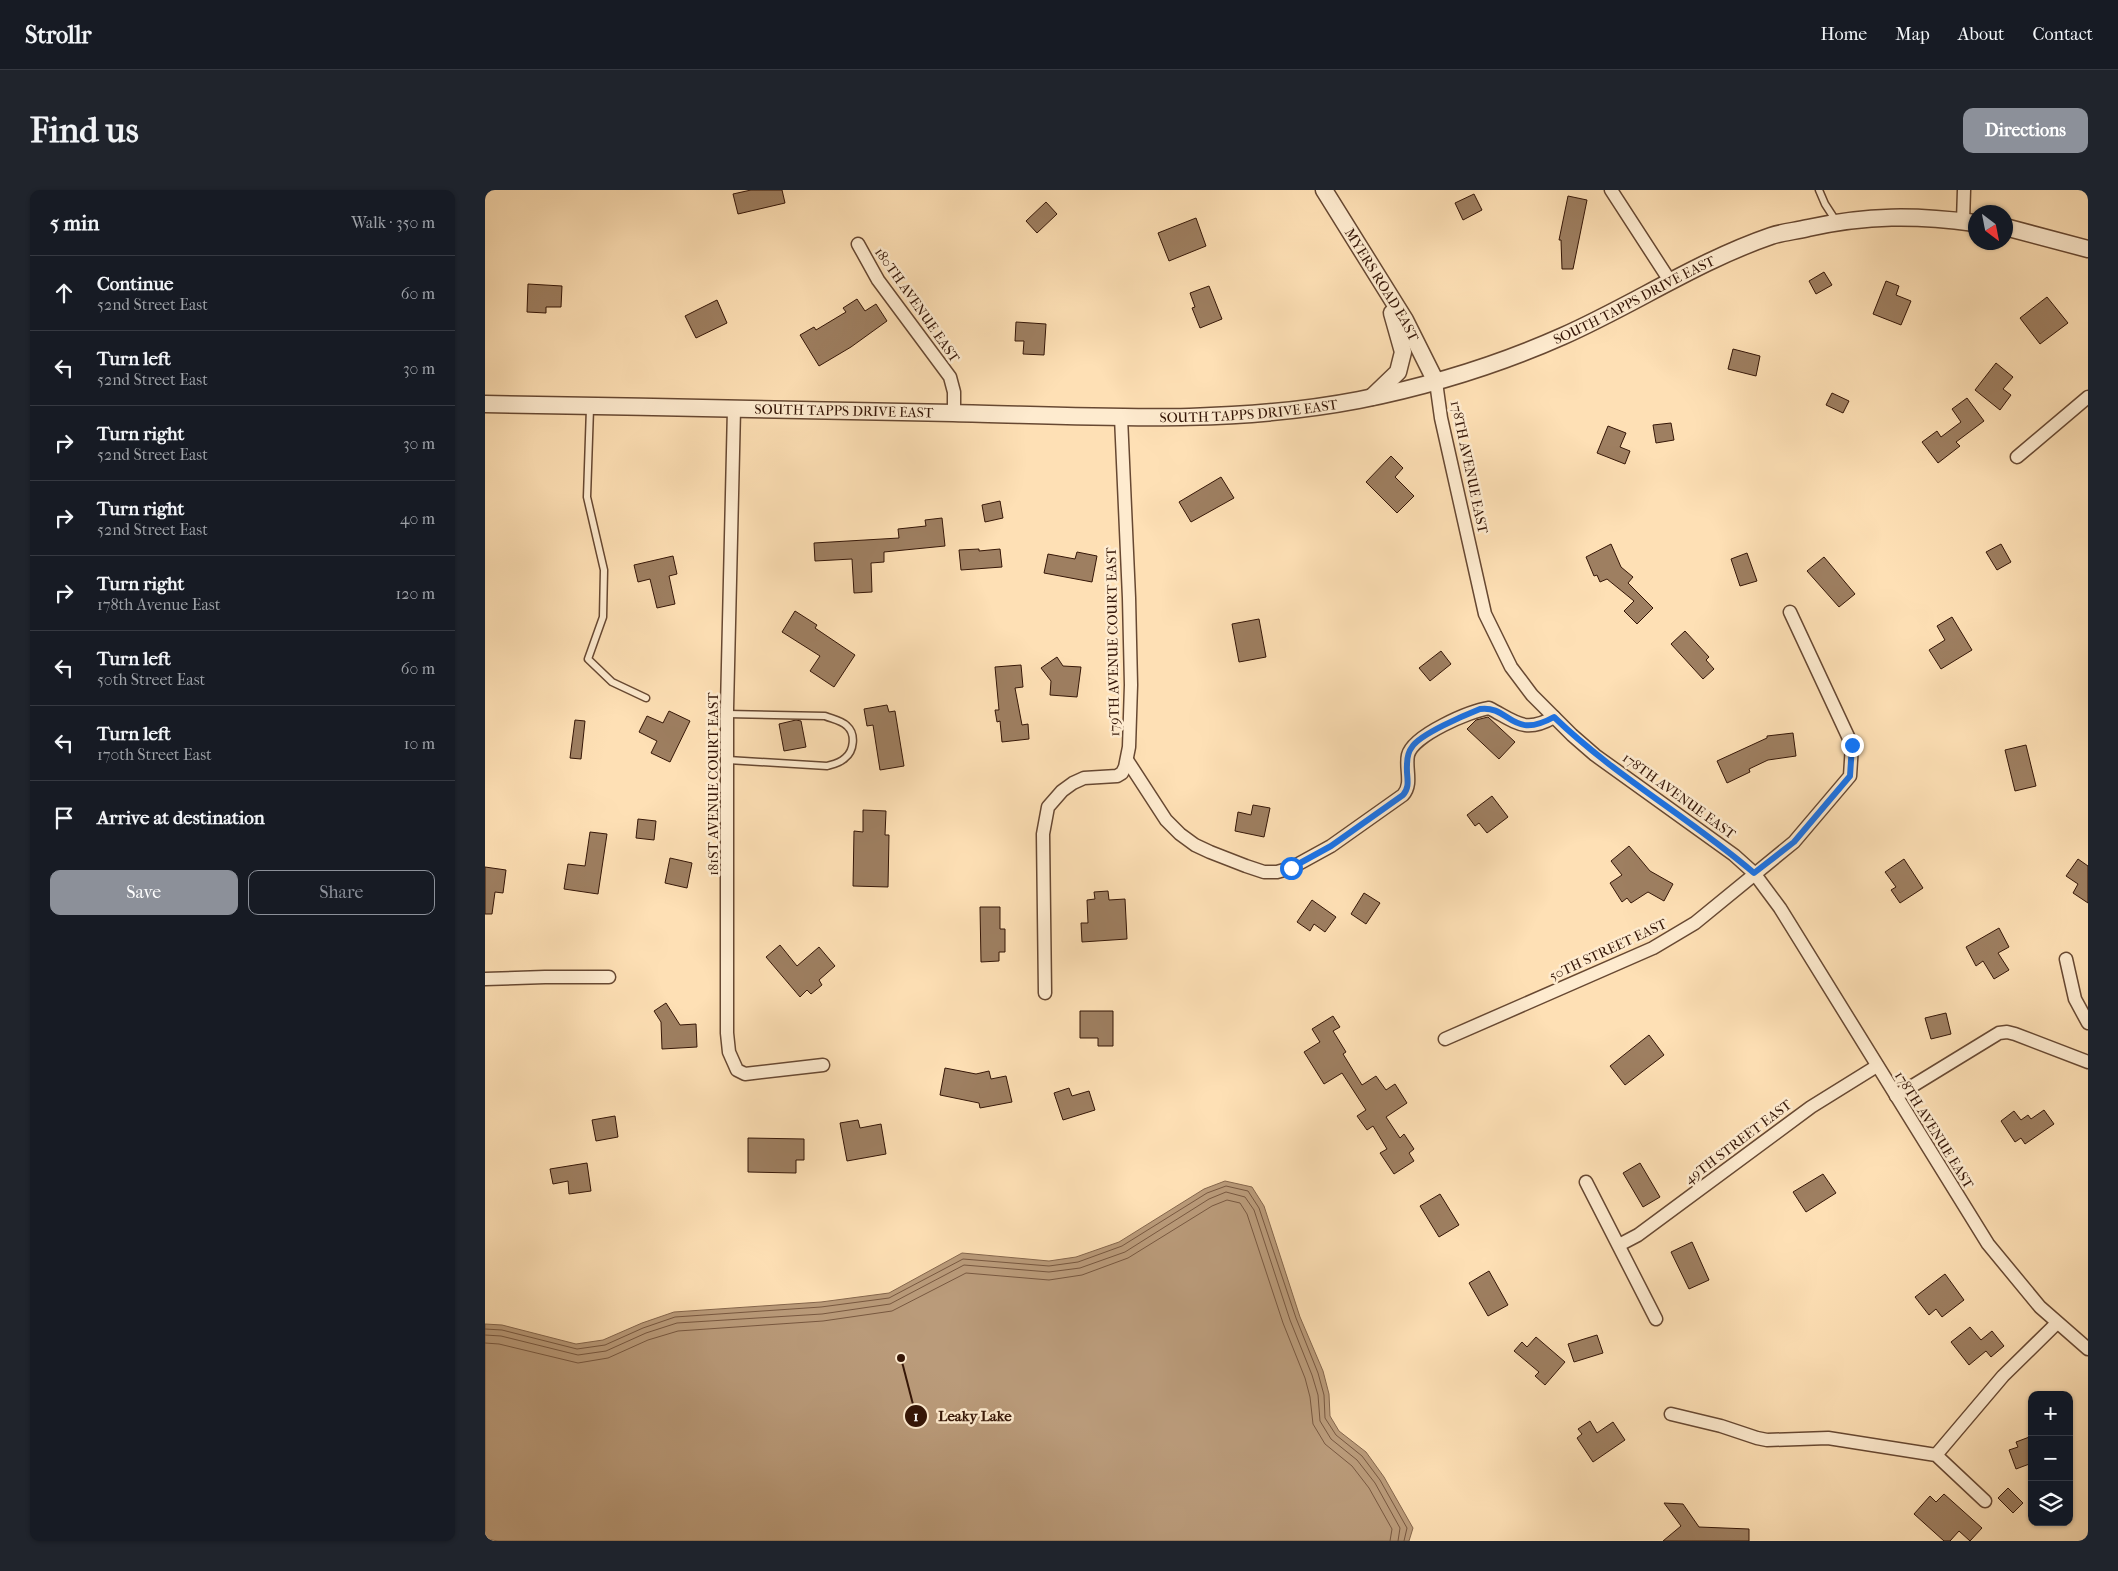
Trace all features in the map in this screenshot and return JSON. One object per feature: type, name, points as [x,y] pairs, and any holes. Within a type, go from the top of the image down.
[{"type":"street","name":"MYERS ROAD EAST","points":[[1324,190],[1405,320],[1436,382]]},
{"type":"street","points":[[1611,190],[1670,281]]},
{"type":"street","points":[[1964,190],[1968,216]]},
{"type":"street","name":"SOUTH TAPPS DRIVE EAST","points":[[485,404],[1121,417],[1240,415],[1319,406],[1372,397],[1436,382],[1491,365],[1598,320],[1670,281],[1773,235],[1862,218],[1919,216],[1968,222]]},
{"type":"street","points":[[2013,228],[2088,249]]},
{"type":"street","name":"180TH AVENUE EAST","points":[[858,244],[878,280],[949,377],[955,392],[954,413]]},
{"type":"street","points":[[1372,397],[1398,372],[1403,352],[1383,285]]},
{"type":"street","name":"178TH AVENUE EAST","points":[[1436,382],[1441,418],[1485,614],[1511,667],[1532,695],[1595,755],[1692,823],[1754,873],[1780,908],[1988,1244],[2019,1284],[2057,1323],[2088,1349]]},
{"type":"street","points":[[2017,457],[2088,396]]},
{"type":"street","name":"181ST AVENUE COURT EAST","points":[[734,409],[727,714],[727,1033],[729,1052],[737,1070],[745,1074],[823,1065]]},
{"type":"street","name":"179TH AVENUE COURT EAST","points":[[1121,417],[1131,685],[1127,760]]},
{"type":"street","name":"50TH STREET EAST","points":[[1445,1039],[1653,948],[1695,923],[1794,842],[1850,776],[1852,745],[1790,612]]},
{"type":"street","points":[[1127,760],[1155,805],[1180,834],[1195,845],[1245,866],[1264,872],[1277,872],[1291,868],[1331,846],[1403,795],[1408,787],[1407,765],[1410,748],[1434,731],[1469,713],[1489,708],[1524,726],[1539,726],[1554,717]]},
{"type":"street","points":[[1045,993],[1043,834],[1048,807],[1062,791],[1084,778],[1117,776],[1122,773],[1127,760]]},
{"type":"street","points":[[2065,959],[2075,998],[2088,1023]]},
{"type":"street","points":[[485,979],[545,976],[609,977]]},
{"type":"street","points":[[1896,1096],[1999,1033],[2007,1032],[2088,1062]]},
{"type":"street","name":"49TH STREET EAST","points":[[1619,1245],[1638,1235],[1811,1107],[1877,1066]]},
{"type":"street","points":[[1586,1182],[1656,1319]]},
{"type":"street","points":[[1936,1455],[2003,1376],[2057,1323]]},
{"type":"street","points":[[1671,1414],[1767,1440],[1828,1438],[1936,1455],[1985,1501]]},
{"type":"lane","points":[[1819,190],[1825,204],[1837,222]]},
{"type":"lane","points":[[590,406],[587,497],[604,570],[603,617],[588,659],[612,682],[646,698]]},
{"type":"lane","points":[[727,714],[825,716],[849,726],[853,737],[853,745],[847,757],[827,766],[728,760]]},
{"type":"water","points":[[1225,1181],[1252,1187],[1264,1206],[1300,1317],[1323,1371],[1329,1394],[1330,1416],[1339,1431],[1366,1452],[1384,1477],[1413,1528],[1409,1541],[498,1541],[485,1539],[485,1324],[502,1325],[576,1344],[603,1340],[642,1323],[674,1312],[821,1302],[889,1293],[962,1253],[1049,1261],[1076,1257],[1119,1242],[1204,1189]]},
{"type":"building","points":[[751,190],[782,190],[785,203],[738,214],[733,194]]},
{"type":"building","points":[[1474,194],[1482,210],[1463,220],[1455,203]]},
{"type":"building","points":[[1568,196],[1587,200],[1573,269],[1562,269],[1561,240],[1559,240]]},
{"type":"building","points":[[1046,202],[1057,214],[1037,233],[1026,221]]},
{"type":"building","points":[[1196,218],[1206,246],[1169,261],[1158,233]]},
{"type":"building","points":[[1824,272],[1832,285],[1816,294],[1809,281]]},
{"type":"building","points":[[1886,281],[1899,286],[1896,295],[1911,301],[1901,325],[1873,314]]},
{"type":"building","points":[[528,284],[562,286],[561,307],[546,307],[546,313],[527,312]]},
{"type":"building","points":[[1209,286],[1222,319],[1200,328],[1192,308],[1195,307],[1190,293]]},
{"type":"building","points":[[2047,297],[2068,323],[2040,344],[2020,318]]},
{"type":"building","points":[[857,299],[865,311],[876,304],[887,321],[851,347],[819,366],[800,335],[814,327],[816,330],[846,312],[843,308]]},
{"type":"building","points":[[717,300],[727,323],[696,338],[685,316]]},
{"type":"building","points":[[1016,322],[1046,324],[1044,355],[1023,354],[1024,341],[1015,341]]},
{"type":"building","points":[[1733,349],[1760,356],[1756,376],[1728,369]]},
{"type":"building","points":[[1996,363],[2013,377],[2003,389],[2011,395],[2000,410],[1975,390]]},
{"type":"building","points":[[1832,393],[1849,401],[1843,413],[1826,405]]},
{"type":"building","points":[[1967,398],[1984,421],[1956,442],[1960,446],[1938,463],[1922,442],[1937,431],[1941,437],[1961,422],[1952,409]]},
{"type":"building","points":[[1671,423],[1674,440],[1656,443],[1653,425]]},
{"type":"building","points":[[1608,426],[1626,433],[1620,447],[1630,451],[1625,464],[1597,453]]},
{"type":"building","points":[[1391,456],[1403,468],[1395,477],[1414,496],[1397,513],[1366,482]]},
{"type":"building","points":[[1221,477],[1234,498],[1191,522],[1179,502]]},
{"type":"building","points":[[1000,501],[1003,518],[985,522],[982,505]]},
{"type":"building","points":[[942,518],[945,546],[884,552],[884,562],[871,563],[872,592],[854,593],[852,559],[815,561],[814,543],[899,538],[898,529],[926,526],[925,520]]},
{"type":"building","points":[[1611,544],[1621,567],[1633,577],[1628,583],[1653,608],[1637,624],[1624,611],[1634,601],[1607,579],[1600,582],[1597,575],[1594,576],[1586,557]]},
{"type":"building","points":[[2001,544],[2011,562],[1997,570],[1986,552]]},
{"type":"building","points":[[979,549],[979,551],[1000,549],[1002,567],[961,570],[959,550]]},
{"type":"building","points":[[1077,552],[1097,556],[1092,582],[1044,573],[1048,554],[1075,559]]},
{"type":"building","points":[[1747,553],[1757,581],[1740,586],[1731,559]]},
{"type":"building","points":[[673,556],[677,574],[669,576],[675,604],[657,608],[650,579],[638,582],[634,565]]},
{"type":"building","points":[[1824,557],[1855,594],[1839,607],[1807,571]]},
{"type":"building","points":[[795,611],[817,625],[815,628],[855,655],[834,687],[810,671],[820,656],[782,632]]},
{"type":"building","points":[[1952,617],[1972,650],[1941,669],[1929,650],[1945,640],[1937,626]]},
{"type":"building","points":[[1259,619],[1266,657],[1239,662],[1232,624]]},
{"type":"building","points":[[1685,631],[1709,657],[1706,660],[1714,669],[1703,679],[1671,644]]},
{"type":"building","points":[[1441,651],[1451,664],[1430,681],[1419,668]]},
{"type":"building","points":[[1057,657],[1063,666],[1081,667],[1077,697],[1050,695],[1051,681],[1041,668]]},
{"type":"building","points":[[1021,665],[1023,687],[1015,688],[1022,725],[1028,724],[1029,739],[1002,742],[1000,721],[997,722],[995,710],[999,710],[995,667]]},
{"type":"building","points":[[887,705],[889,712],[895,711],[904,766],[880,770],[873,725],[867,726],[864,709]]},
{"type":"building","points":[[669,711],[690,721],[670,762],[651,753],[657,741],[639,732],[647,716],[663,723]]},
{"type":"building","points":[[1488,717],[1515,742],[1499,759],[1467,729],[1476,720]]},
{"type":"building","points":[[575,720],[585,721],[581,759],[570,758]]},
{"type":"building","points":[[796,720],[801,721],[806,747],[784,751],[779,724]]},
{"type":"building","points":[[1793,733],[1796,756],[1768,760],[1749,769],[1750,772],[1727,783],[1717,761],[1767,738],[1767,736]]},
{"type":"building","points":[[2026,745],[2036,786],[2015,791],[2005,750]]},
{"type":"building","points":[[1492,796],[1508,817],[1487,833],[1479,823],[1475,826],[1467,815]]},
{"type":"building","points":[[1253,805],[1270,808],[1264,837],[1235,831],[1238,812],[1251,815]]},
{"type":"building","points":[[863,810],[886,811],[885,835],[889,835],[888,887],[853,886],[854,831],[863,832]]},
{"type":"building","points":[[638,819],[656,821],[654,840],[636,838]]},
{"type":"building","points":[[590,832],[607,834],[598,894],[564,889],[568,864],[585,866]]},
{"type":"building","points":[[1629,846],[1650,871],[1673,884],[1664,901],[1648,892],[1631,903],[1627,898],[1622,902],[1610,883],[1622,875],[1611,861]]},
{"type":"building","points":[[670,858],[692,863],[687,888],[665,883]]},
{"type":"building","points":[[1904,859],[1923,888],[1900,903],[1891,890],[1896,887],[1885,872]]},
{"type":"building","points":[[2078,859],[2088,866],[2088,903],[2073,893],[2078,884],[2066,876]]},
{"type":"building","points":[[485,867],[506,870],[503,893],[495,892],[492,914],[485,914]]},
{"type":"building","points":[[1108,891],[1109,900],[1125,899],[1127,939],[1082,942],[1081,923],[1088,923],[1087,900],[1095,899],[1094,892]]},
{"type":"building","points":[[1364,893],[1380,903],[1366,924],[1351,914]]},
{"type":"building","points":[[1312,900],[1336,917],[1325,932],[1314,924],[1310,931],[1297,922]]},
{"type":"building","points":[[980,907],[1000,907],[1000,929],[1005,929],[1005,952],[999,952],[999,961],[981,962]]},
{"type":"building","points":[[1999,928],[2009,947],[1998,953],[2009,970],[1994,979],[1983,961],[1976,966],[1966,947]]},
{"type":"building","points":[[780,945],[797,966],[819,947],[835,966],[819,980],[822,985],[811,994],[807,990],[800,997],[766,957]]},
{"type":"building","points":[[666,1003],[680,1025],[696,1024],[697,1047],[662,1049],[661,1022],[654,1011]]},
{"type":"building","points":[[1080,1011],[1113,1011],[1113,1046],[1098,1046],[1098,1038],[1080,1038]]},
{"type":"building","points":[[1946,1013],[1951,1034],[1931,1039],[1925,1018]]},
{"type":"building","points":[[1333,1016],[1340,1027],[1333,1031],[1346,1052],[1343,1054],[1362,1085],[1376,1076],[1386,1090],[1395,1084],[1407,1103],[1386,1117],[1400,1138],[1404,1134],[1414,1149],[1409,1153],[1414,1161],[1394,1174],[1380,1153],[1387,1149],[1373,1126],[1367,1130],[1357,1116],[1366,1110],[1342,1073],[1324,1084],[1304,1052],[1320,1042],[1312,1029]]},
{"type":"building","points":[[1649,1035],[1664,1055],[1625,1085],[1610,1066]]},
{"type":"building","points":[[945,1068],[976,1074],[989,1071],[991,1079],[1006,1076],[1012,1102],[980,1108],[979,1103],[940,1095]]},
{"type":"building","points":[[1069,1088],[1072,1096],[1089,1091],[1095,1110],[1063,1120],[1054,1093]]},
{"type":"building","points":[[2044,1110],[2054,1124],[2025,1144],[2021,1138],[2015,1142],[2001,1121],[2014,1111],[2021,1120],[2028,1115],[2031,1119]]},
{"type":"building","points":[[615,1116],[618,1137],[596,1141],[592,1120]]},
{"type":"building","points":[[858,1120],[860,1128],[881,1124],[886,1154],[847,1161],[840,1123]]},
{"type":"building","points":[[748,1138],[804,1139],[804,1160],[796,1160],[796,1173],[748,1172]]},
{"type":"building","points":[[587,1163],[591,1191],[569,1194],[568,1181],[553,1184],[550,1169]]},
{"type":"building","points":[[1640,1163],[1660,1197],[1643,1207],[1623,1173]]},
{"type":"building","points":[[1823,1174],[1836,1193],[1806,1212],[1793,1192]]},
{"type":"building","points":[[1440,1194],[1459,1225],[1439,1237],[1420,1206]]},
{"type":"building","points":[[1692,1242],[1709,1280],[1689,1289],[1671,1252]]},
{"type":"building","points":[[1489,1271],[1508,1305],[1488,1316],[1469,1283]]},
{"type":"building","points":[[1945,1274],[1964,1300],[1942,1317],[1936,1309],[1929,1315],[1915,1297]]},
{"type":"building","points":[[1970,1327],[1981,1340],[1992,1331],[2004,1346],[1991,1357],[1986,1351],[1969,1365],[1951,1342]]},
{"type":"building","points":[[1597,1335],[1603,1353],[1574,1362],[1568,1344]]},
{"type":"building","points":[[1536,1337],[1565,1362],[1545,1385],[1535,1376],[1539,1372],[1514,1351],[1522,1342],[1527,1347]]},
{"type":"building","points":[[1590,1421],[1597,1433],[1613,1422],[1625,1440],[1593,1462],[1577,1438],[1582,1434],[1578,1429]]},
{"type":"building","points":[[2028,1438],[2028,1464],[2016,1469],[2009,1450],[2018,1447],[2016,1442]]},
{"type":"building","points":[[2008,1488],[2023,1503],[2013,1513],[1998,1498]]},
{"type":"building","points":[[1944,1494],[1982,1528],[1970,1541],[1959,1531],[1950,1541],[1944,1541],[1914,1514],[1930,1496],[1936,1502]]},
{"type":"building","points":[[1664,1503],[1683,1504],[1699,1527],[1749,1529],[1749,1541],[1663,1541],[1681,1526]]},
{"type":"place","name":"Leaky Lake","points":[[901,1358]]},
{"type":"route","points":[[1291,868],[1331,846],[1403,795],[1408,787],[1407,765],[1410,748],[1434,731],[1480,709],[1489,708],[1524,726],[1539,726],[1554,717],[1595,755],[1692,823],[1754,873],[1794,842],[1850,776],[1852,745]]}]
